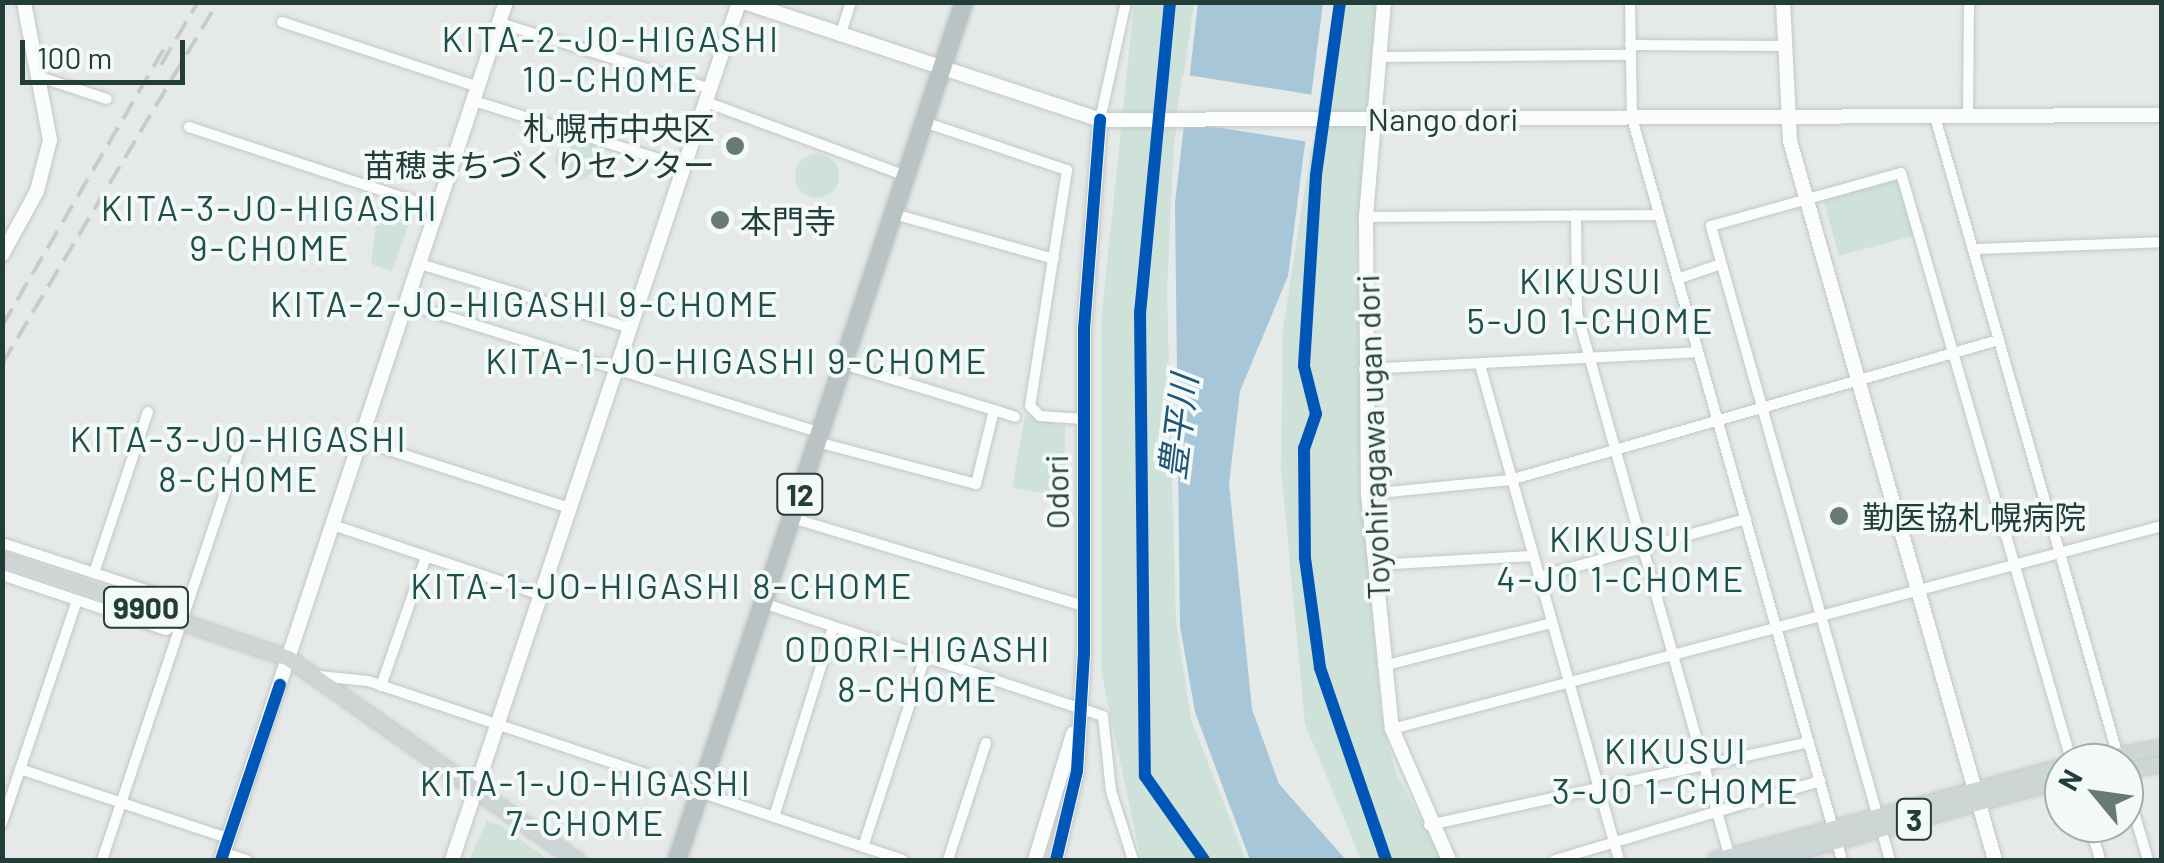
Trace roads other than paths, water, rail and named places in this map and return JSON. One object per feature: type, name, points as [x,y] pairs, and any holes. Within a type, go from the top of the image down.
[{"type":"highway","name":"12","points":[[677,860],[964,2]]},
{"type":"main road","name":"9900","points":[[2,561],[183,619],[288,658],[319,676],[577,860]]},
{"type":"main road","name":"3","points":[[1725,859],[1835,834],[2044,772]]},
{"type":"main road","name":"3","points":[[1976,794],[2044,782]]},
{"type":"main road","name":"3","points":[[1765,860],[1835,834]]},
{"type":"street","points":[[2,255],[46,164],[42,78],[24,2]]},
{"type":"street","points":[[224,850],[506,2]]},
{"type":"street","points":[[452,860],[742,2]]},
{"type":"street","name":"Nango dori","points":[[742,2],[941,72],[1100,120],[2162,116]]},
{"type":"street","points":[[840,36],[851,2]]},
{"type":"street","points":[[1100,120],[1126,2]]},
{"type":"street","name":"Toyohiragawa ugan dori","points":[[1384,2],[1366,216],[1362,369],[1368,494],[1382,666],[1392,730],[1428,825],[1449,860]]},
{"type":"street","points":[[1630,2],[1632,118],[1842,860]]},
{"type":"street","points":[[1783,2],[1785,118],[1995,860]]},
{"type":"street","points":[[1968,116],[1969,2]]},
{"type":"street","points":[[282,22],[684,167]]},
{"type":"street","points":[[500,23],[708,95],[906,176]]},
{"type":"street","points":[[1381,57],[1784,46]]},
{"type":"street","points":[[42,78],[107,99]]},
{"type":"street","points":[[1935,118],[2114,743]]},
{"type":"street","name":"Odori","points":[[1056,860],[1080,709],[1083,420],[1100,120]]},
{"type":"street","points":[[924,122],[1066,170],[1030,406],[1040,416],[1083,420]]},
{"type":"street","points":[[189,127],[438,209]]},
{"type":"street","points":[[1890,860],[1711,226],[1901,173],[2068,743]]},
{"type":"street","points":[[894,214],[1054,259]]},
{"type":"street","points":[[1366,216],[1658,215]]},
{"type":"street","points":[[1576,216],[1577,312],[1639,547],[1704,765],[1725,859]]},
{"type":"street","points":[[1974,249],[2162,242]]},
{"type":"street","points":[[420,264],[630,328]]},
{"type":"street","points":[[1677,279],[1720,264]]},
{"type":"street","points":[[406,304],[976,484],[994,410]]},
{"type":"street","points":[[1368,494],[1510,480],[2000,340]]},
{"type":"street","points":[[1362,369],[1698,352]]},
{"type":"street","points":[[844,364],[1015,417]]},
{"type":"street","points":[[1480,365],[1618,860]]},
{"type":"street","points":[[94,573],[148,412]]},
{"type":"street","points":[[361,441],[570,508]]},
{"type":"street","points":[[102,860],[241,444]]},
{"type":"street","points":[[792,518],[1084,606]]},
{"type":"street","points":[[1538,577],[1746,518]]},
{"type":"street","points":[[333,525],[541,595]]},
{"type":"street","points":[[1392,730],[2162,526]]},
{"type":"street","points":[[2,542],[176,600],[183,619]]},
{"type":"street","points":[[381,686],[426,556]]},
{"type":"street","points":[[1374,566],[1531,556]]},
{"type":"street","points":[[2,575],[166,630],[183,619]]},
{"type":"street","points":[[2,824],[78,600]]},
{"type":"street","points":[[763,604],[1103,716],[1111,791],[1132,860]]},
{"type":"street","points":[[1382,666],[1552,623]]},
{"type":"street","points":[[774,817],[834,628]]},
{"type":"street","points":[[863,847],[925,657]]},
{"type":"street","points":[[319,676],[381,686],[903,860]]},
{"type":"street","name":"Odori","points":[[1036,860],[1080,709]]},
{"type":"street","points":[[1428,825],[1809,742]]},
{"type":"street","points":[[948,860],[986,743]]},
{"type":"street","points":[[20,769],[122,803],[247,860]]},
{"type":"street","points":[[1555,860],[1820,781]]},
{"type":"water","points":[[1198,3],[1323,3],[1288,276],[1240,391],[1229,484],[1252,709],[1279,784],[1346,860],[1250,860],[1195,712],[1180,626],[1175,203]]},
{"type":"railway","points":[[161,65],[198,2]]},
{"type":"railway","points":[[2,364],[218,2]]},
{"type":"railway","points":[[2,326],[164,49]]},
{"type":"place","name":"札幌市中央区 苗穂まちづくりセンター","points":[[735,146]]},
{"type":"place","name":"本門寺","points":[[720,220]]},
{"type":"place","name":"勤医協札幌病院","points":[[1839,516]]},
{"type":"district","name":"KITA-2-JO-HIGASHI 10-CHOME","points":[[611,58]]},
{"type":"district","name":"KITA-3-JO-HIGASHI 9-CHOME","points":[[270,227]]},
{"type":"district","name":"KIKUSUI 5-JO 1-CHOME","points":[[1591,300]]},
{"type":"district","name":"KITA-2-JO-HIGASHI 9-CHOME","points":[[525,303]]},
{"type":"district","name":"KITA-1-JO-HIGASHI 9-CHOME","points":[[737,360]]},
{"type":"district","name":"KITA-3-JO-HIGASHI 8-CHOME","points":[[239,458]]},
{"type":"district","name":"KIKUSUI 4-JO 1-CHOME","points":[[1621,558]]},
{"type":"district","name":"KITA-1-JO-HIGASHI 8-CHOME","points":[[662,585]]},
{"type":"district","name":"ODORI-HIGASHI 8-CHOME","points":[[918,668]]},
{"type":"district","name":"KIKUSUI 3-JO 1-CHOME","points":[[1676,770]]},
{"type":"district","name":"KITA-1-JO-HIGASHI 7-CHOME","points":[[586,802]]},
{"type":"water label","name":"豊平川","points":[[1177,427]]}]
